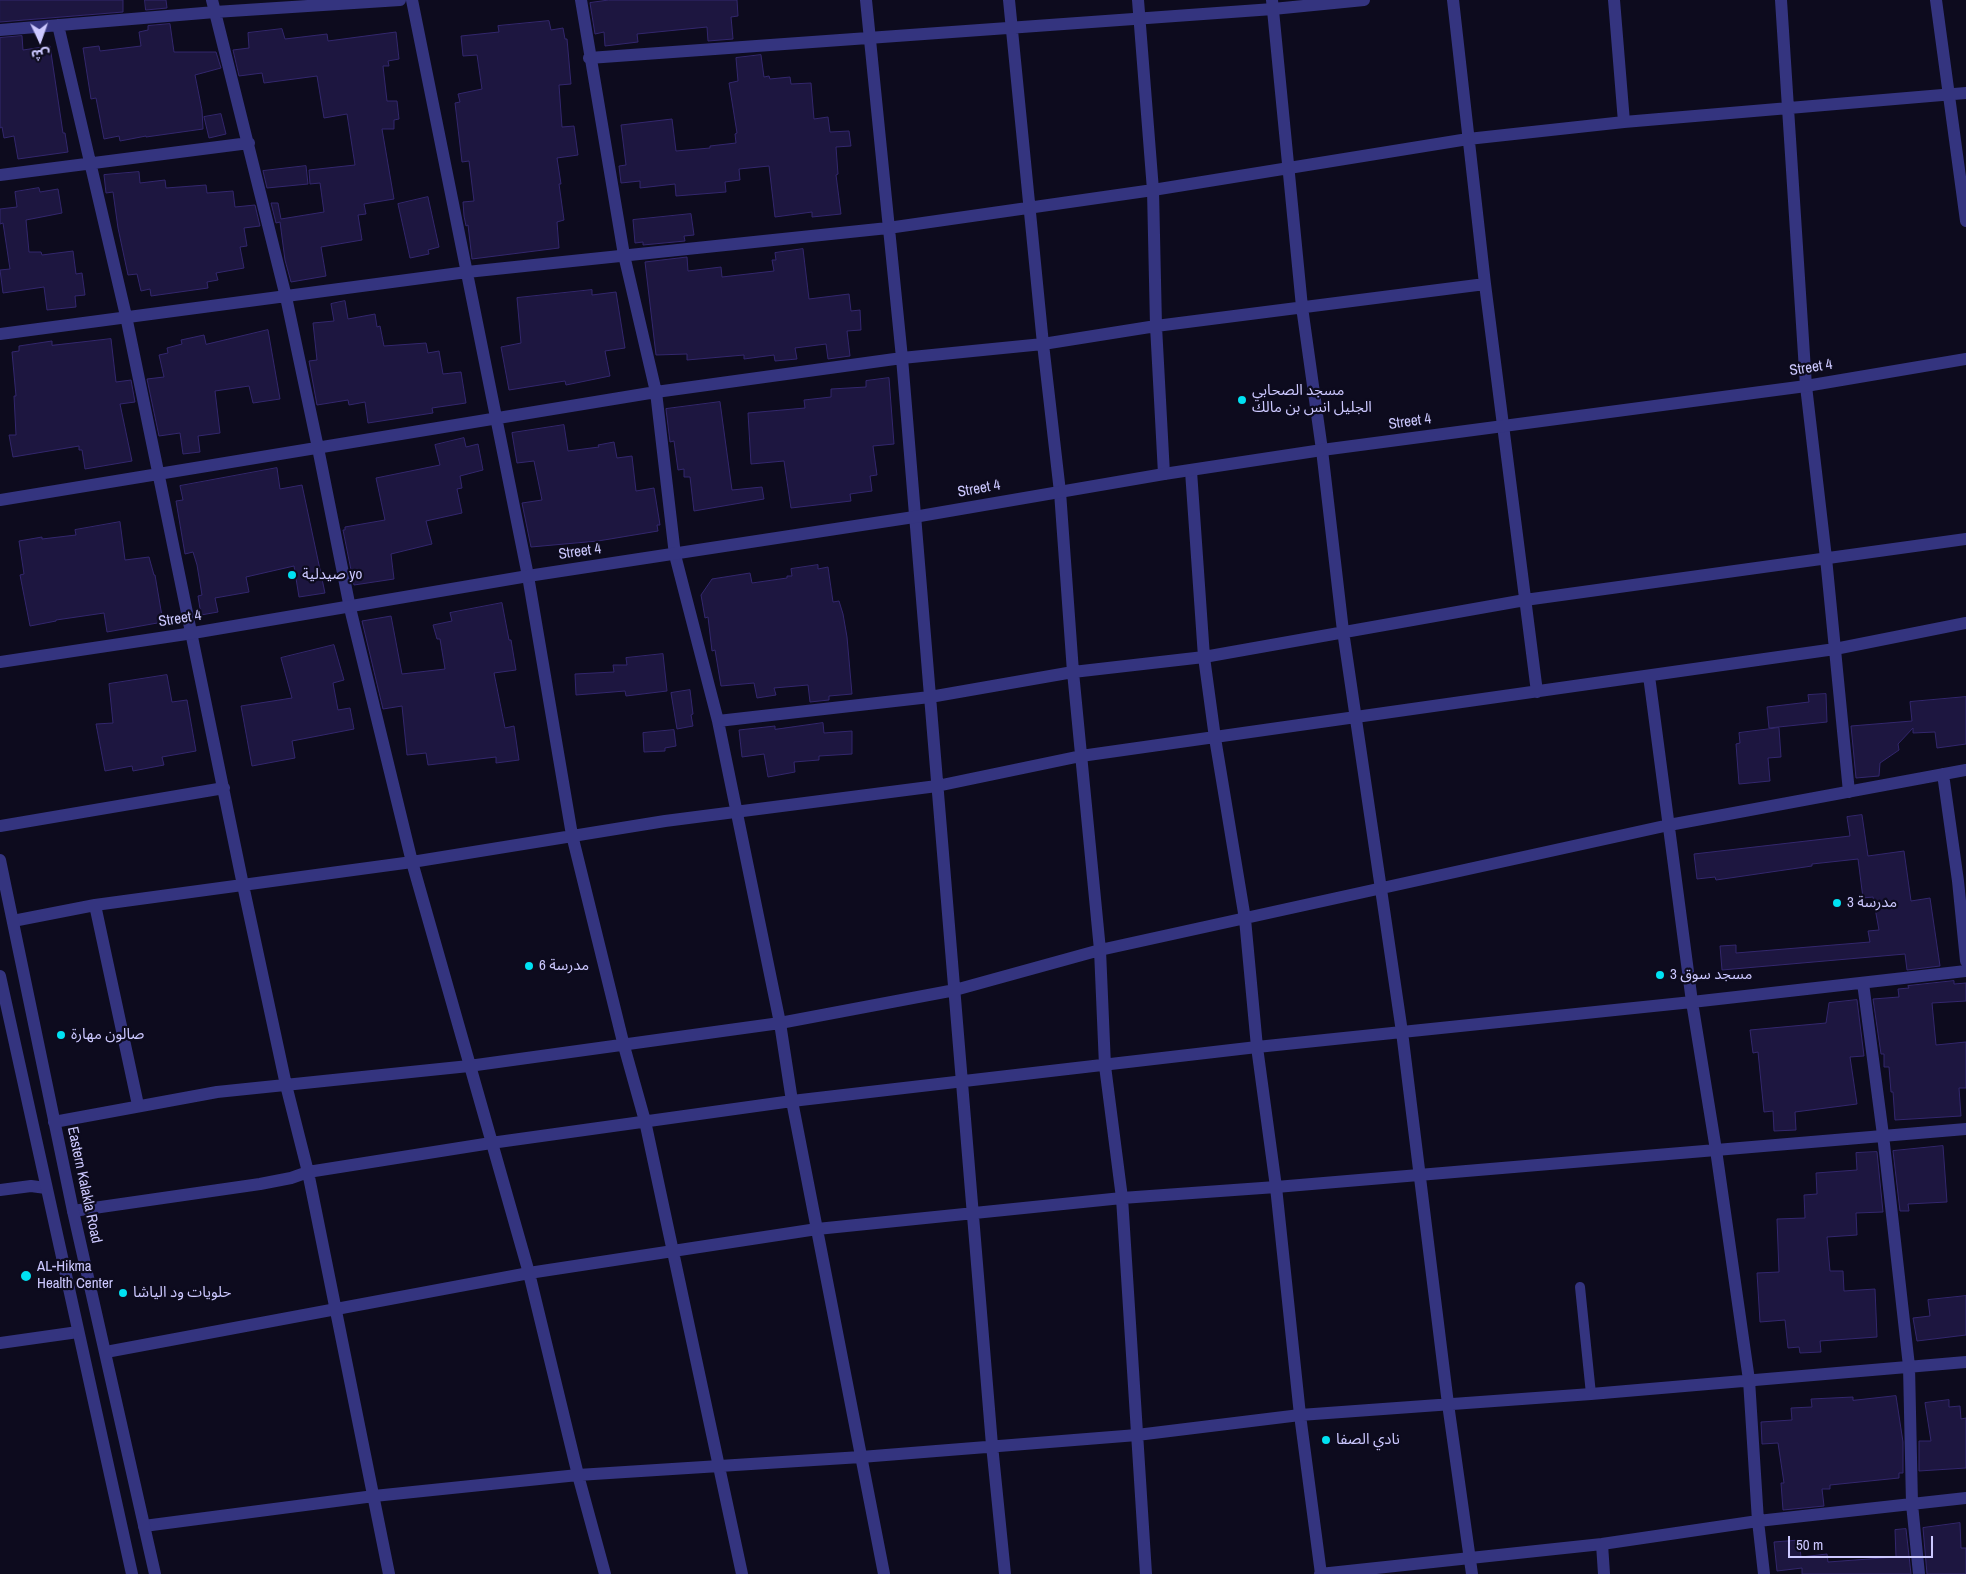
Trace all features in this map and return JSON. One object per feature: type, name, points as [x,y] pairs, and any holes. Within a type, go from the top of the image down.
[{"type":"street","points":[[0,30],[58,25],[213,6],[400,0]]},
{"type":"street","points":[[412,0],[528,576],[572,835],[624,1046],[645,1121],[742,1574]]},
{"type":"street","points":[[581,0],[589,58],[624,255],[656,392],[675,555],[718,720],[737,811],[780,1023],[792,1101],[884,1574]]},
{"type":"street","points":[[866,0],[902,358],[992,1445],[1005,1574]]},
{"type":"street","points":[[1009,0],[1042,344],[1060,492],[1073,672],[1100,950],[1106,1066],[1122,1198],[1146,1574]]},
{"type":"street","points":[[1138,0],[1153,190],[1156,326],[1164,474]]},
{"type":"street","points":[[589,58],[1138,18],[1272,5],[1364,0]]},
{"type":"street","points":[[1453,0],[1485,284],[1537,692]]},
{"type":"street","points":[[1614,0],[1624,122]]},
{"type":"street","points":[[1781,0],[1806,386],[1826,558],[1849,792]]},
{"type":"street","points":[[1936,0],[1966,221]]},
{"type":"street","points":[[1272,5],[1302,307],[1322,450],[1342,632],[1402,1032],[1448,1404],[1472,1574]]},
{"type":"street","points":[[213,6],[286,297],[350,608],[412,862],[529,1273],[578,1475],[605,1574]]},
{"type":"street","points":[[58,25],[126,316],[193,634],[243,885],[286,1085],[308,1172],[389,1574]]},
{"type":"street","points":[[0,334],[467,272],[888,228],[1153,190],[1468,139],[1624,122],[1966,93]]},
{"type":"street","points":[[0,175],[249,144]]},
{"type":"street","points":[[0,500],[656,392],[902,358],[1042,344],[1156,326],[1485,284]]},
{"type":"street","name":"Street 4","points":[[0,662],[193,634],[528,576],[914,517],[1164,474],[1322,450],[1806,386],[1966,359]]},
{"type":"street","points":[[1191,471],[1204,657],[1215,738],[1245,919],[1257,1047],[1276,1187],[1300,1415],[1321,1574],[1602,1544],[1758,1521],[1966,1498]]},
{"type":"street","points":[[718,720],[930,697],[1073,672],[1204,657],[1525,600],[1966,539]]},
{"type":"street","points":[[13,921],[96,905],[412,862],[572,835],[737,811],[937,786],[1081,756],[1835,649],[1966,623]]},
{"type":"street","points":[[1649,676],[1692,1002],[1716,1150],[1749,1380],[1758,1521],[1764,1574]]},
{"type":"street","points":[[54,1122],[138,1105],[217,1092],[469,1066],[780,1023],[955,990],[1100,950],[1669,825],[1966,770]]},
{"type":"street","points":[[1943,774],[1962,881],[1966,961]]},
{"type":"street","points":[[0,826],[224,788]]},
{"type":"street","name":"Eastern Kalakla Road","points":[[0,860],[73,1211],[155,1574]]},
{"type":"street","points":[[96,905],[138,1105]]},
{"type":"street","points":[[73,1211],[260,1184],[308,1172],[491,1143],[792,1101],[1257,1047],[1863,984],[1966,971]]},
{"type":"street","points":[[0,976],[132,1574]]},
{"type":"street","points":[[1863,984],[1883,1135],[1909,1366],[1912,1504],[1919,1574]]},
{"type":"street","points":[[106,1352],[529,1273],[817,1229],[1122,1198],[1276,1187],[1966,1129]]},
{"type":"street","points":[[0,1190],[31,1186],[46,1188]]},
{"type":"street","points":[[0,1342],[78,1332]]},
{"type":"street","points":[[144,1526],[374,1496],[578,1475],[861,1457],[992,1445],[1137,1435],[1300,1415],[1591,1394],[1966,1362]]},
{"type":"street","points":[[1602,1544],[1604,1574]]},
{"type":"lane","points":[[1580,1287],[1591,1394]]},
{"type":"building","points":[[0,0],[123,0],[123,12],[0,22]]},
{"type":"building","points":[[145,0],[166,0],[167,8],[146,10]]},
{"type":"building","points":[[609,0],[737,0],[738,16],[731,17],[733,39],[708,41],[707,27],[637,34],[638,42],[605,46],[604,32],[595,34],[590,3]]},
{"type":"building","points":[[549,21],[551,30],[563,28],[565,39],[567,39],[571,84],[559,85],[562,127],[574,126],[578,155],[557,158],[564,220],[557,222],[559,248],[472,259],[463,202],[474,201],[469,161],[462,162],[455,103],[460,102],[458,94],[482,89],[477,55],[463,56],[461,36],[499,32],[498,26]]},
{"type":"building","points":[[170,24],[174,52],[216,52],[221,68],[195,75],[202,110],[203,129],[120,141],[119,136],[104,139],[96,98],[91,99],[83,48],[99,46],[100,51],[141,46],[139,32],[148,30],[148,26]]},
{"type":"building","points":[[282,29],[285,39],[327,34],[328,41],[396,32],[399,59],[388,61],[389,66],[383,66],[387,101],[397,101],[399,119],[394,120],[394,129],[382,129],[394,199],[364,204],[366,214],[358,215],[362,240],[321,247],[326,276],[291,282],[285,260],[280,222],[276,223],[271,203],[278,203],[281,219],[324,212],[320,183],[310,184],[309,170],[355,165],[347,114],[324,118],[317,76],[264,83],[262,73],[239,76],[233,50],[249,48],[248,33]]},
{"type":"building","points":[[22,36],[23,50],[50,46],[63,133],[65,133],[68,152],[18,159],[14,136],[4,138],[2,127],[0,128],[0,38]]},
{"type":"building","points":[[761,55],[764,77],[769,76],[770,79],[790,77],[791,84],[811,83],[814,119],[828,117],[830,132],[849,131],[851,146],[836,147],[838,174],[836,175],[841,214],[812,217],[812,212],[775,217],[769,166],[739,169],[740,180],[725,182],[726,192],[676,196],[675,184],[640,188],[640,181],[621,183],[619,166],[626,165],[621,125],[672,119],[676,151],[710,148],[710,146],[736,143],[735,134],[737,133],[729,83],[738,81],[736,58]]},
{"type":"building","points":[[221,114],[226,134],[209,138],[204,117]]},
{"type":"building","points":[[306,166],[308,184],[267,188],[263,171]]},
{"type":"building","points":[[139,172],[140,183],[165,180],[166,188],[206,185],[207,193],[233,191],[235,207],[255,205],[260,226],[244,228],[247,246],[240,247],[244,268],[216,273],[218,280],[207,282],[208,288],[151,296],[150,289],[141,291],[137,274],[128,275],[113,192],[106,193],[104,175]]},
{"type":"building","points":[[39,188],[40,192],[58,189],[62,213],[26,220],[29,252],[41,252],[42,255],[73,251],[76,274],[82,273],[85,295],[75,296],[76,307],[47,310],[44,287],[3,293],[0,270],[10,269],[3,223],[0,224],[0,209],[17,207],[15,192]]},
{"type":"building","points":[[428,197],[439,247],[428,250],[429,254],[410,258],[398,204]]},
{"type":"building","points":[[691,214],[694,235],[684,236],[685,241],[643,245],[643,242],[635,243],[633,220]]},
{"type":"building","points":[[803,249],[809,299],[849,294],[851,311],[860,310],[861,330],[847,331],[850,356],[828,359],[826,344],[795,348],[797,359],[775,361],[774,355],[744,359],[744,355],[687,360],[687,354],[656,355],[645,262],[687,257],[688,271],[721,267],[722,277],[774,271],[772,260],[776,260],[775,253]]},
{"type":"building","points":[[592,290],[592,295],[616,292],[625,348],[605,351],[610,376],[566,385],[565,381],[509,390],[501,347],[521,343],[517,298]]},
{"type":"building","points":[[345,301],[348,319],[375,314],[377,327],[380,326],[384,346],[426,343],[428,353],[439,351],[443,374],[461,372],[466,403],[432,408],[433,413],[368,423],[365,402],[349,405],[348,400],[317,405],[309,361],[317,360],[313,323],[334,321],[331,304]]},
{"type":"building","points":[[268,330],[280,399],[253,403],[249,386],[215,391],[220,433],[198,436],[200,452],[183,454],[180,433],[159,436],[147,379],[164,377],[159,355],[168,353],[167,348],[182,344],[181,340],[204,335],[206,344]]},
{"type":"building","points":[[111,339],[116,382],[131,380],[135,402],[120,404],[132,461],[85,469],[82,450],[79,450],[79,446],[13,457],[9,435],[16,435],[14,396],[16,396],[12,352],[19,351],[19,346],[52,341],[52,345]]},
{"type":"building","points":[[889,378],[894,444],[873,446],[877,475],[870,476],[872,491],[850,494],[851,501],[791,508],[784,461],[751,464],[748,413],[805,408],[804,400],[831,397],[831,389],[866,387],[866,381]]},
{"type":"building","points":[[720,402],[732,490],[762,487],[764,499],[694,511],[690,477],[684,477],[684,469],[678,470],[674,441],[670,442],[666,409]]},
{"type":"building","points":[[564,425],[568,451],[599,447],[598,445],[614,442],[617,458],[632,456],[636,491],[654,488],[660,525],[657,525],[658,531],[598,541],[531,547],[522,503],[542,500],[534,461],[517,463],[512,433]]},
{"type":"building","points":[[464,438],[466,447],[478,444],[483,470],[460,476],[462,488],[457,489],[462,513],[426,521],[432,544],[391,554],[394,579],[354,585],[343,530],[345,530],[345,527],[385,520],[376,478],[440,465],[435,445]]},
{"type":"building","points":[[277,468],[280,489],[302,485],[325,593],[299,597],[294,566],[246,577],[249,592],[215,598],[218,612],[201,615],[198,596],[202,595],[197,565],[193,552],[185,554],[176,501],[183,500],[180,486]]},
{"type":"building","points":[[120,522],[125,560],[149,557],[155,575],[163,622],[107,632],[104,613],[30,626],[20,575],[24,574],[19,541],[42,537],[42,539],[76,535],[75,530]]},
{"type":"building","points":[[818,565],[818,569],[828,567],[833,602],[839,601],[843,614],[852,694],[829,696],[829,700],[810,702],[808,685],[774,688],[776,695],[757,698],[754,683],[721,686],[715,650],[712,651],[708,617],[705,618],[701,595],[712,579],[750,573],[752,583],[787,578],[787,576],[792,576],[791,569]]},
{"type":"building","points":[[502,603],[516,670],[494,673],[505,728],[514,726],[519,760],[496,763],[496,757],[428,765],[426,753],[407,755],[402,706],[383,709],[362,621],[391,616],[402,674],[445,669],[440,639],[437,639],[433,625],[452,621],[450,613]]},
{"type":"building","points":[[334,645],[344,680],[333,683],[338,710],[350,708],[354,729],[292,741],[295,758],[252,766],[241,706],[292,698],[281,658]]},
{"type":"building","points":[[663,654],[667,691],[626,696],[625,691],[576,695],[575,674],[614,672],[613,665],[627,665],[626,658]]},
{"type":"building","points":[[167,675],[172,702],[187,700],[196,751],[162,757],[164,765],[133,771],[132,766],[105,771],[96,724],[113,723],[109,684]]},
{"type":"building","points":[[690,690],[693,726],[677,729],[671,693]]},
{"type":"building","points":[[1826,694],[1827,722],[1769,728],[1767,707],[1809,702],[1808,695]]},
{"type":"building","points":[[1966,697],[1966,744],[1937,748],[1935,732],[1913,733],[1913,728],[1898,744],[1899,750],[1880,763],[1879,776],[1856,778],[1851,726],[1912,721],[1910,702]]},
{"type":"building","points":[[823,723],[824,733],[852,731],[852,754],[819,756],[819,760],[794,762],[795,772],[768,777],[764,754],[742,757],[739,730],[775,726],[775,729]]},
{"type":"building","points":[[1779,728],[1781,757],[1768,758],[1770,781],[1739,784],[1736,744],[1740,743],[1739,733]]},
{"type":"building","points":[[674,730],[676,746],[665,748],[665,751],[644,752],[643,733]]},
{"type":"building","points":[[1862,815],[1868,856],[1904,851],[1911,901],[1930,898],[1940,966],[1907,970],[1905,954],[1722,970],[1720,946],[1736,945],[1736,953],[1870,942],[1868,931],[1879,930],[1873,897],[1863,898],[1858,859],[1812,864],[1812,866],[1716,880],[1715,877],[1697,879],[1694,854],[1850,836],[1847,817]]},
{"type":"building","points":[[1954,981],[1954,984],[1966,983],[1966,1001],[1932,1003],[1936,1045],[1966,1042],[1966,1088],[1959,1088],[1961,1116],[1895,1120],[1889,1067],[1884,1067],[1884,1054],[1881,1054],[1873,999],[1899,997],[1898,989],[1909,988],[1908,986]]},
{"type":"building","points":[[1857,1000],[1864,1056],[1850,1057],[1857,1104],[1795,1112],[1796,1130],[1774,1131],[1773,1111],[1764,1112],[1758,1052],[1753,1053],[1750,1030],[1826,1023],[1829,1003]]},
{"type":"building","points":[[1943,1146],[1947,1202],[1908,1204],[1909,1211],[1900,1211],[1893,1151]]},
{"type":"building","points":[[1877,1152],[1883,1212],[1856,1213],[1857,1235],[1827,1237],[1830,1271],[1843,1271],[1844,1291],[1875,1289],[1877,1337],[1820,1341],[1821,1352],[1800,1353],[1799,1347],[1788,1348],[1785,1320],[1760,1322],[1757,1273],[1779,1272],[1777,1219],[1805,1218],[1804,1195],[1817,1194],[1816,1173],[1857,1170],[1856,1153]]},
{"type":"building","points":[[1966,1296],[1966,1335],[1917,1341],[1913,1318],[1930,1316],[1928,1300]]},
{"type":"building","points":[[1896,1396],[1903,1442],[1903,1473],[1899,1473],[1899,1478],[1830,1485],[1830,1489],[1822,1489],[1824,1506],[1783,1510],[1781,1483],[1784,1483],[1778,1443],[1762,1444],[1761,1422],[1792,1420],[1791,1408],[1812,1407],[1811,1399],[1853,1397],[1853,1400]]},
{"type":"building","points":[[1949,1400],[1949,1407],[1960,1406],[1961,1419],[1966,1418],[1966,1468],[1919,1471],[1919,1441],[1931,1441],[1925,1403]]},
{"type":"building","points":[[1960,1523],[1961,1548],[1966,1548],[1966,1574],[1927,1574],[1923,1528]]},
{"type":"building","points":[[1906,1529],[1911,1574],[1802,1574],[1802,1568],[1777,1571],[1774,1542],[1799,1540],[1801,1557],[1827,1554],[1828,1562],[1896,1557],[1895,1530]]},
{"type":"place","name":"مسجد الصحابي الجليل انس بن مالك","points":[[1242,400]]},
{"type":"place","name":"صيدلية yo","points":[[292,575]]},
{"type":"place","name":"مدرسة 3","points":[[1837,903]]},
{"type":"place","name":"مدرسة 6","points":[[529,966]]},
{"type":"place","name":"مسجد سوق 3","points":[[1660,975]]},
{"type":"place","name":"صالون مهارة","points":[[61,1035]]},
{"type":"place","name":"AL-Hikma Health Center","points":[[26,1276]]},
{"type":"place","name":"حلويات ود الياشا","points":[[123,1293]]},
{"type":"place","name":"نادي الصفا","points":[[1326,1440]]}]
